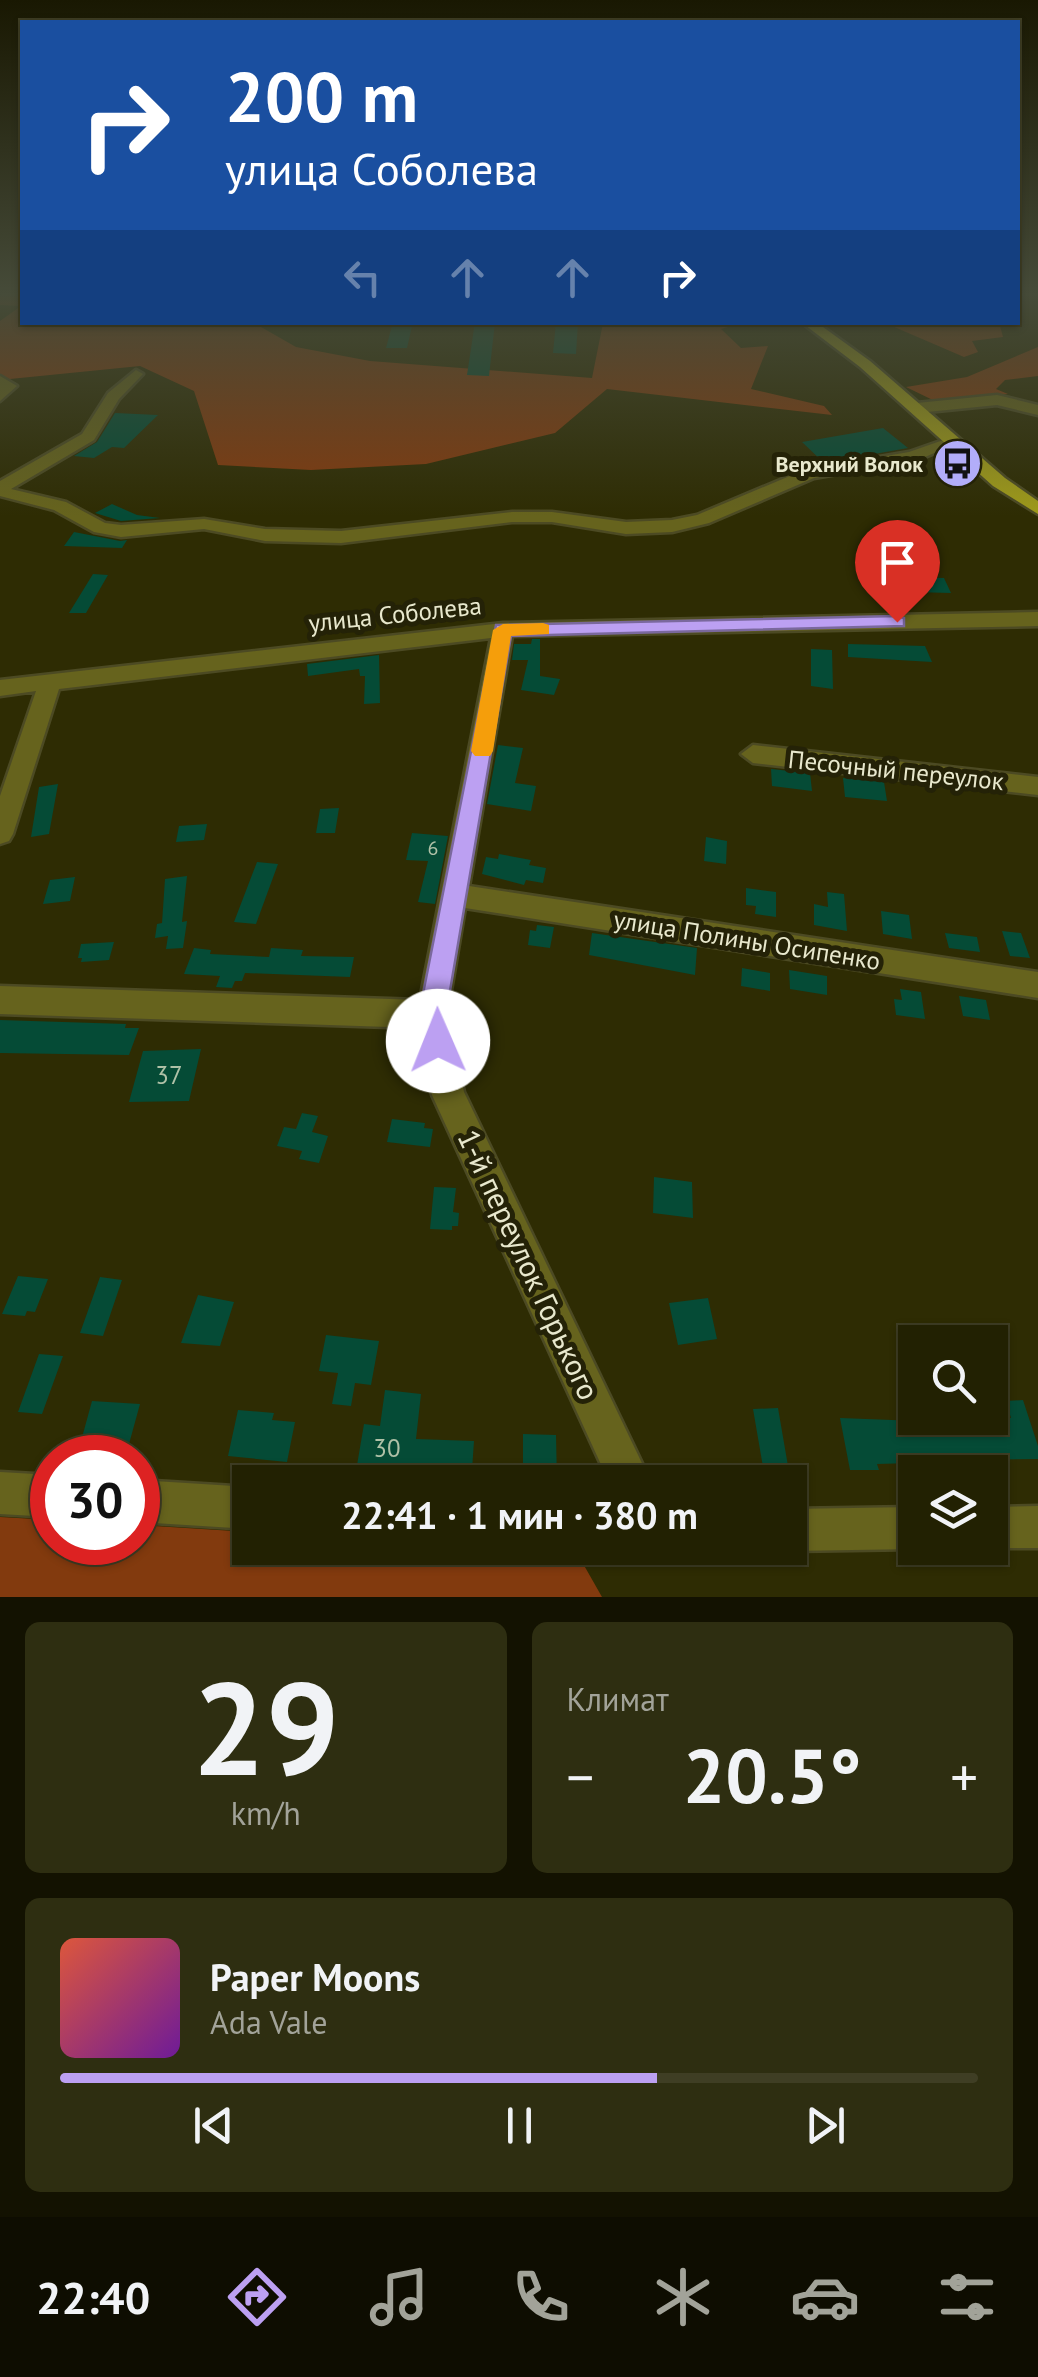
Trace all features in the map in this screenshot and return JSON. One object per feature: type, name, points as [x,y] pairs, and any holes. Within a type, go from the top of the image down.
[{"type":"main road","points":[[864,367],[1038,509]]},
{"type":"street","points":[[0,490],[88,436],[113,396],[136,374]]},
{"type":"street","points":[[0,380],[10,386],[0,396]]},
{"type":"street","points":[[917,408],[997,400],[1038,410]]},
{"type":"street","points":[[0,490],[60,506],[100,528],[122,531],[204,524],[266,535],[340,537],[512,517],[552,517],[626,528],[672,526],[703,518],[810,474],[912,456],[952,442]]},
{"type":"street","name":"улица Соболева","points":[[0,688],[503,630],[1038,619]]},
{"type":"street","name":"1-й переулок Горького","points":[[503,630],[432,1014],[448,1095],[622,1465]]},
{"type":"street","points":[[0,834],[50,683]]},
{"type":"street","name":"Песочный переулок","points":[[753,754],[1038,786]]},
{"type":"street","name":"улица Полины Осипенко","points":[[456,895],[1038,985]]},
{"type":"street","points":[[0,1000],[432,1014]]},
{"type":"street","points":[[0,1493],[30,1495]]},
{"type":"street","points":[[160,1502],[232,1507]]},
{"type":"street","points":[[1008,1528],[1038,1527]]},
{"type":"street","points":[[807,1530],[898,1528]]},
{"type":"shaded area","points":[[0,367],[135,367],[0,380]]},
{"type":"shaded area","points":[[141,367],[442,367],[592,378],[594,367],[760,367],[751,389],[824,406],[832,415],[607,389],[555,433],[426,464],[311,470],[218,465],[194,391]]},
{"type":"shaded area","points":[[992,367],[1038,367],[1038,376],[1005,380],[996,389],[1008,394],[941,404],[906,387],[967,377]]},
{"type":"shaded area","points":[[0,1517],[30,1519],[30,1565],[160,1565],[160,1526],[232,1531],[232,1565],[584,1565],[602,1597],[0,1597]]},
{"type":"building","points":[[468,367],[490,367],[489,376],[467,375]]},
{"type":"building","points":[[115,413],[158,415],[124,448],[112,447],[94,458],[74,456],[97,442]]},
{"type":"building","points":[[883,428],[908,448],[824,463],[802,442]]},
{"type":"building","points":[[112,504],[137,515],[160,518],[121,521],[95,513]]},
{"type":"building","points":[[74,532],[127,540],[122,548],[64,546]]},
{"type":"building","points":[[93,574],[108,575],[86,613],[69,613]]},
{"type":"building","points":[[906,577],[944,578],[951,593],[913,592]]},
{"type":"building","points":[[532,639],[540,639],[540,676],[560,679],[554,695],[521,690],[528,660],[512,660],[514,644],[531,644]]},
{"type":"building","points":[[848,644],[925,646],[932,662],[848,657]]},
{"type":"building","points":[[811,649],[832,650],[833,689],[811,686]]},
{"type":"building","points":[[379,655],[380,703],[364,704],[365,676],[360,676],[359,669],[308,676],[307,664]]},
{"type":"building","points":[[498,745],[523,748],[515,783],[536,786],[531,811],[487,804]]},
{"type":"building","points":[[771,769],[810,773],[812,791],[772,786]]},
{"type":"building","points":[[843,778],[884,782],[887,801],[845,797]]},
{"type":"building","points":[[58,784],[49,834],[31,837],[39,787]]},
{"type":"building","points":[[339,808],[335,833],[316,833],[320,809]]},
{"type":"building","points":[[207,824],[204,840],[176,842],[179,826]]},
{"type":"building","points":[[412,833],[448,836],[435,904],[418,902],[428,861],[406,860]]},
{"type":"building","points":[[706,837],[727,841],[726,864],[704,861]]},
{"type":"building","points":[[499,854],[531,860],[529,865],[546,868],[543,883],[526,880],[524,885],[482,874],[486,857],[498,859]]},
{"type":"building","points":[[257,862],[278,864],[256,924],[234,922]]},
{"type":"building","points":[[187,876],[183,948],[166,949],[168,936],[155,938],[157,924],[162,923],[165,879]]},
{"type":"building","points":[[75,877],[70,901],[43,904],[50,880]]},
{"type":"building","points":[[746,888],[776,892],[776,917],[755,914],[756,906],[746,905]]},
{"type":"building","points":[[827,892],[844,894],[847,931],[814,925],[814,904],[828,907]]},
{"type":"building","points":[[881,911],[909,915],[912,939],[883,934]]},
{"type":"building","points":[[537,925],[554,927],[550,948],[528,945],[530,930],[536,931]]},
{"type":"building","points":[[1002,931],[1021,933],[1030,958],[1010,956]]},
{"type":"building","points":[[592,933],[697,948],[695,975],[589,955]]},
{"type":"building","points":[[945,933],[977,937],[980,952],[949,948]]},
{"type":"building","points":[[114,942],[109,960],[81,962],[82,958],[78,958],[81,944]]},
{"type":"building","points":[[194,948],[211,950],[210,954],[269,957],[271,948],[303,950],[301,956],[354,957],[350,977],[245,973],[232,988],[216,987],[220,976],[184,974]]},
{"type":"building","points":[[742,968],[770,973],[770,991],[741,986]]},
{"type":"building","points":[[789,970],[827,976],[827,995],[790,989]]},
{"type":"building","points":[[900,989],[921,992],[925,1019],[896,1015],[894,999],[902,1000]]},
{"type":"building","points":[[959,996],[986,1000],[990,1020],[963,1016]]},
{"type":"building","points":[[0,1020],[126,1024],[125,1028],[139,1028],[129,1055],[0,1053]]},
{"type":"building","points":[[201,1049],[189,1101],[129,1102],[143,1051]]},
{"type":"building","points":[[302,1113],[318,1116],[312,1132],[328,1136],[319,1163],[299,1159],[302,1151],[277,1146],[284,1127],[296,1129]]},
{"type":"building","points":[[392,1119],[425,1123],[424,1128],[433,1129],[430,1147],[387,1142]]},
{"type":"building","points":[[654,1177],[692,1182],[693,1218],[653,1213]]},
{"type":"building","points":[[434,1187],[456,1188],[453,1212],[459,1213],[458,1226],[452,1226],[452,1230],[430,1229]]},
{"type":"building","points":[[18,1276],[48,1279],[35,1312],[27,1311],[25,1316],[2,1314]]},
{"type":"building","points":[[100,1277],[122,1280],[103,1336],[80,1333]]},
{"type":"building","points":[[198,1295],[234,1302],[220,1346],[181,1343]]},
{"type":"building","points":[[708,1298],[717,1339],[678,1345],[669,1303]]},
{"type":"building","points":[[326,1335],[379,1341],[371,1385],[355,1383],[351,1406],[332,1404],[338,1373],[319,1371]]},
{"type":"building","points":[[39,1354],[63,1356],[42,1414],[18,1412]]},
{"type":"building","points":[[385,1390],[421,1394],[416,1439],[474,1441],[472,1465],[357,1465],[364,1424],[380,1426]]},
{"type":"building","points":[[1023,1400],[1038,1446],[1038,1459],[1008,1459],[1008,1455],[898,1455],[898,1463],[877,1464],[879,1470],[850,1470],[840,1418],[898,1420],[898,1435],[1008,1435],[1008,1401]]},
{"type":"building","points":[[92,1401],[140,1404],[131,1435],[83,1435]]},
{"type":"building","points":[[778,1408],[788,1465],[763,1465],[753,1409]]},
{"type":"building","points":[[238,1410],[274,1413],[272,1420],[295,1422],[287,1462],[228,1456]]},
{"type":"building","points":[[523,1434],[556,1435],[557,1465],[523,1465]]},
{"type":"slow traffic","points":[[482,751],[503,630],[543,629]]},
{"type":"place","name":"Верхний Волок","points":[[958,464]]},
{"type":"route","points":[[438,1041],[432,1014],[503,630],[897,622]]}]
